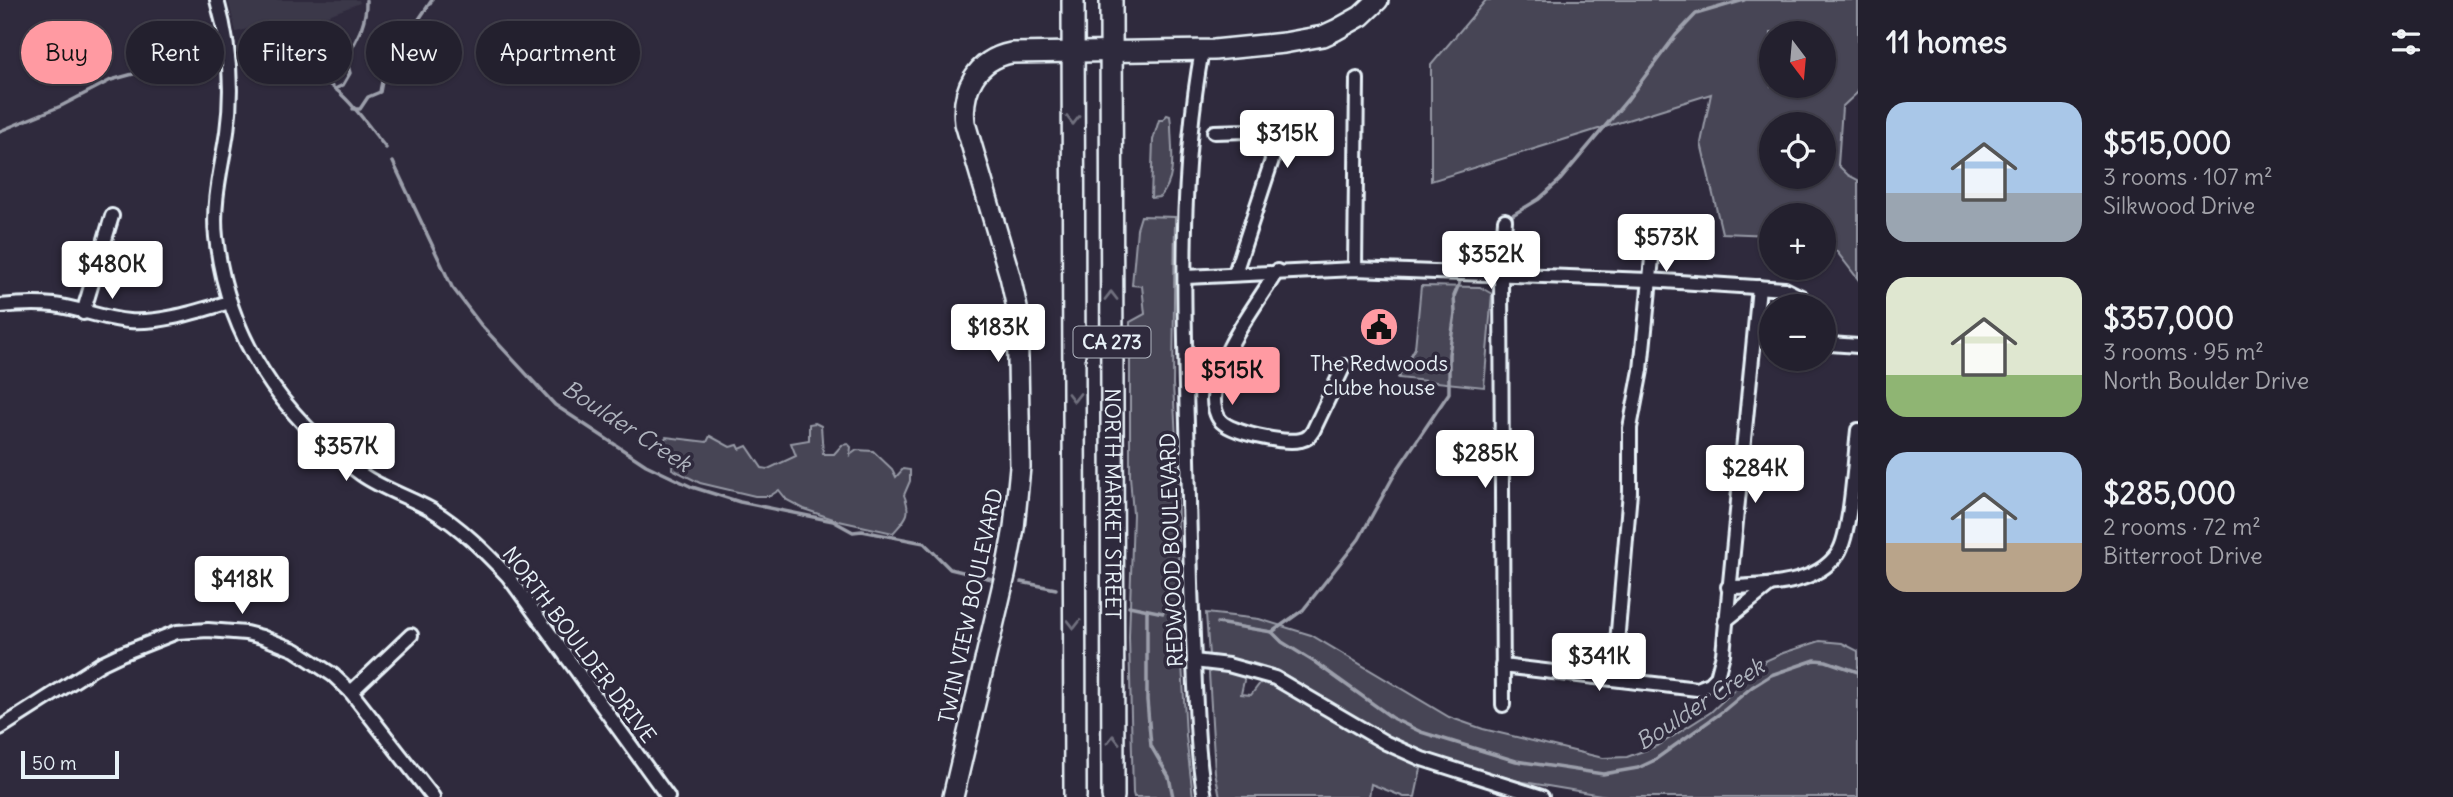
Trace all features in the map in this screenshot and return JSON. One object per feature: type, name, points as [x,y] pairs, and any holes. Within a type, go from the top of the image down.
[{"type":"main road","name":"NORTH MARKET STREET","points":[[1073,0],[1075,797]]},
{"type":"main road","name":"NORTH MARKET STREET","points":[[1111,0],[1113,797]]},
{"type":"street","name":"NORTH BOULDER DRIVE","points":[[217,0],[225,35],[229,116],[218,183],[215,222],[218,251],[230,302],[254,361],[298,419],[363,475],[433,511],[484,551],[508,576],[668,797]]},
{"type":"street","name":"TWIN VIEW BOULEVARD","points":[[953,797],[1006,571],[1014,528],[1020,467],[1017,308],[965,123],[964,101],[970,83],[986,63],[1011,53],[1202,50],[1284,43],[1323,36],[1352,22],[1378,0]]},
{"type":"street","name":"REDWOOD BOULEVARD","points":[[1202,50],[1187,159],[1186,277],[1194,661],[1205,797]]},
{"type":"street","points":[[1355,269],[1357,79]]},
{"type":"street","points":[[1214,132],[1254,132],[1264,135],[1270,146],[1272,160],[1235,273]]},
{"type":"street","points":[[83,313],[111,216]]},
{"type":"street","points":[[1503,705],[1501,275],[1505,220]]},
{"type":"street","points":[[1614,678],[1630,492],[1630,428],[1641,370],[1655,228]]},
{"type":"street","points":[[1186,277],[1355,269],[1649,280],[1759,287],[1790,290],[1796,294]]},
{"type":"street","points":[[1277,271],[1219,372],[1214,404],[1220,421],[1237,431],[1250,434],[1298,441],[1306,439],[1314,431],[1344,366]]},
{"type":"street","points":[[1502,666],[1697,689],[1710,684],[1720,671],[1759,287]]},
{"type":"street","points":[[0,306],[56,305],[83,313],[142,321],[169,318],[230,302]]},
{"type":"street","points":[[1836,344],[1858,346]]},
{"type":"street","points":[[1728,587],[1770,585],[1805,577],[1830,562],[1841,549],[1845,537],[1858,430]]},
{"type":"street","points":[[1725,621],[1770,585]]},
{"type":"street","points":[[0,728],[102,663],[177,632],[246,633],[262,636],[311,660],[333,675],[351,692],[433,797]]},
{"type":"street","points":[[351,692],[411,635]]},
{"type":"street","points":[[1194,661],[1228,665],[1276,678],[1386,743],[1422,759],[1542,797]]},
{"type":"shaded area","points":[[228,0],[359,0],[360,3],[313,21],[238,21],[236,32]]},
{"type":"shaded area","points":[[1486,0],[1858,0],[1858,92],[1842,107],[1838,165],[1858,180],[1858,279],[1836,251],[1836,203],[1759,203],[1759,235],[1722,233],[1701,143],[1711,94],[1431,181],[1431,65]]},
{"type":"shaded area","points":[[1167,115],[1170,116],[1171,124],[1171,172],[1166,189],[1160,197],[1151,198],[1153,140],[1159,120],[1163,120]]},
{"type":"shaded area","points":[[1141,216],[1175,217],[1173,384],[1179,608],[1186,736],[1193,797],[1134,797],[1133,793],[1129,637],[1133,514],[1130,476],[1130,322],[1145,314],[1142,286],[1132,285],[1137,229]]},
{"type":"shaded area","points":[[1421,286],[1480,287],[1492,294],[1484,387],[1398,378],[1415,348]]},
{"type":"shaded area","points":[[809,424],[821,426],[823,454],[834,454],[842,445],[848,444],[851,447],[850,455],[857,450],[873,451],[892,469],[896,477],[903,469],[910,470],[910,481],[904,495],[907,512],[893,533],[839,521],[804,509],[787,500],[779,490],[770,496],[755,496],[700,483],[672,469],[674,449],[665,444],[664,440],[666,437],[707,442],[710,436],[730,447],[738,445],[740,449],[747,446],[762,468],[768,469],[796,456],[791,443],[809,440]]},
{"type":"shaded area","points":[[1206,613],[1259,619],[1311,635],[1449,717],[1483,729],[1603,758],[1627,757],[1659,745],[1711,712],[1765,661],[1820,641],[1842,643],[1858,651],[1858,797],[1613,797],[1518,781],[1422,753],[1391,739],[1279,671],[1253,663],[1209,656]]},
{"type":"shaded area","points":[[1212,668],[1245,676],[1241,694],[1251,695],[1261,682],[1266,681],[1422,764],[1415,797],[1404,797],[1371,784],[1369,797],[1220,797],[1215,772],[1209,673]]},
{"type":"waterway","points":[[335,89],[343,85],[350,73],[346,59],[363,24],[366,0]]},
{"type":"waterway","points":[[353,109],[360,109],[368,97],[380,92],[384,71],[432,0]]},
{"type":"waterway","points":[[1506,219],[1539,199],[1560,180],[1628,99],[1676,35],[1696,14],[1744,0]]},
{"type":"waterway","name":"Boulder Creek","points":[[0,131],[61,106],[111,80],[126,76]]},
{"type":"waterway","name":"Boulder Creek","points":[[328,84],[349,102],[386,148]]},
{"type":"waterway","name":"Boulder Creek","points":[[393,162],[452,287],[481,325],[555,405],[646,465],[692,487],[740,502],[833,521],[853,532],[862,531],[924,543],[950,569],[992,579]]},
{"type":"waterway","points":[[1464,270],[1477,245],[1500,224]]},
{"type":"waterway","points":[[1272,632],[1303,610],[1359,539],[1397,470],[1449,393],[1454,296],[1462,277]]},
{"type":"waterway","name":"Boulder Creek","points":[[1021,582],[1056,589]]},
{"type":"waterway","name":"Boulder Creek","points":[[1129,606],[1163,613]]},
{"type":"waterway","points":[[1147,610],[1147,700],[1151,746],[1169,777],[1173,797]]},
{"type":"waterway","name":"Boulder Creek","points":[[1217,623],[1272,632],[1282,642],[1394,719],[1421,732],[1516,761],[1603,774],[1638,768],[1653,761],[1771,675],[1815,660],[1858,672]]},
{"type":"place","name":"The Redwoods clube house","points":[[1379,327]]}]
